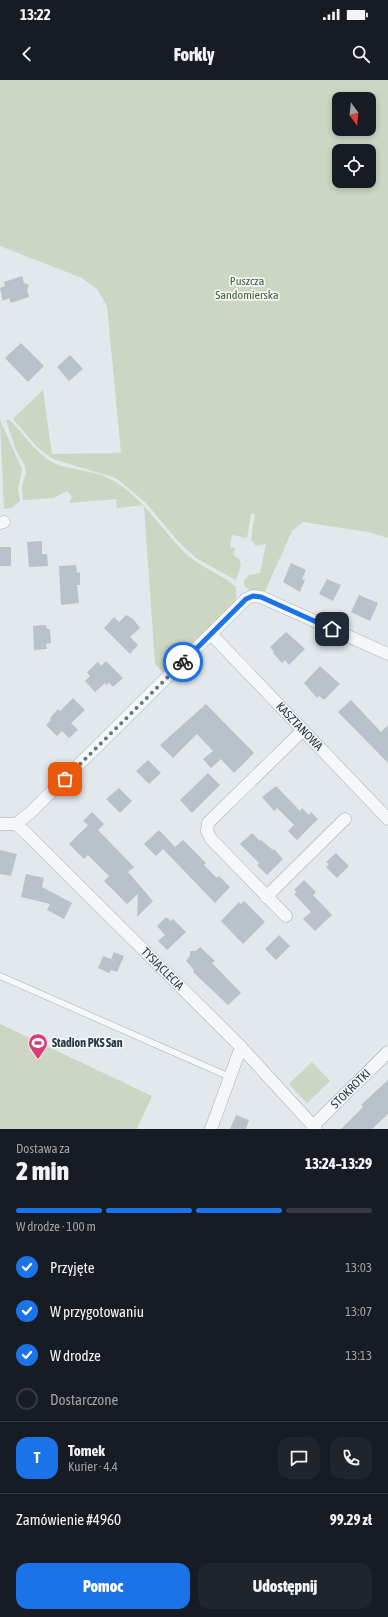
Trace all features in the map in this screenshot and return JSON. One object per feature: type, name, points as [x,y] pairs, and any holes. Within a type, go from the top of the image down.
[{"type":"street","points":[[0,824],[16,824],[31,812],[246,599],[253,596],[261,597],[388,654]]},
{"type":"street","name":"KASZTANOWA","points":[[211,634],[388,819]]},
{"type":"street","points":[[286,916],[211,839],[206,831],[208,823],[302,730]]},
{"type":"street","points":[[266,896],[346,818]]},
{"type":"street","name":"TYSIĄCLECIA","points":[[16,824],[241,1047],[314,1127]]},
{"type":"street","points":[[211,1129],[241,1047]]},
{"type":"street","name":"STOKROTKI","points":[[314,1127],[388,1052]]},
{"type":"lane","points":[[0,976],[230,1077]]},
{"type":"green space","name":"Puszcza Sandomierska","points":[[0,80],[388,80],[388,538],[368,532],[303,522],[292,531],[264,592],[249,590],[244,585],[244,581],[249,575],[260,573],[266,544],[256,546],[251,539],[255,514],[251,514],[247,538],[232,535],[230,547],[235,548],[233,555],[239,559],[241,565],[236,580],[196,558],[177,540],[146,503],[116,478],[53,459],[37,447],[13,419],[43,390],[52,454],[121,453],[107,306],[97,289],[82,278],[0,246]]},
{"type":"green space","points":[[0,420],[22,469],[18,489],[20,501],[11,508],[4,509]]},
{"type":"green space","points":[[6,420],[10,420],[44,457],[58,465],[107,477],[124,488],[143,505],[117,508],[116,499],[69,503],[72,496],[67,491],[53,498],[23,500],[22,486],[26,473],[25,466],[16,450]]},
{"type":"green space","points":[[144,506],[184,552],[236,587],[236,600],[233,605],[164,674],[155,664]]},
{"type":"green space","name":"Stadion PKS San","points":[[0,1024],[152,1096],[137,1129],[0,1129]]},
{"type":"green space","points":[[312,1062],[330,1081],[307,1103],[289,1084]]},
{"type":"building","points":[[22,276],[24,283],[29,285],[27,290],[29,297],[11,303],[9,298],[3,301],[0,288],[5,286],[4,282]]},
{"type":"building","points":[[21,343],[44,366],[28,382],[5,358]]},
{"type":"building","points":[[70,355],[83,369],[69,381],[57,367]]},
{"type":"building","points":[[42,541],[42,554],[47,554],[48,566],[29,567],[27,542]]},
{"type":"building","points":[[0,547],[11,547],[11,566],[0,566]]},
{"type":"building","points":[[291,563],[306,570],[302,579],[305,580],[300,592],[283,582]]},
{"type":"building","points":[[76,565],[77,573],[80,572],[80,585],[77,585],[79,603],[61,605],[59,566]]},
{"type":"building","points":[[327,579],[341,585],[333,601],[319,594]]},
{"type":"building","points":[[359,595],[378,603],[370,621],[351,612]]},
{"type":"building","points":[[126,615],[133,619],[140,628],[130,637],[138,645],[130,654],[104,628],[114,617],[119,622]]},
{"type":"building","points":[[46,625],[47,629],[50,629],[51,643],[46,644],[47,649],[34,650],[33,626]]},
{"type":"building","points":[[286,632],[305,649],[289,665],[285,660],[282,663],[270,647]]},
{"type":"building","points":[[106,661],[123,678],[113,687],[109,683],[106,685],[105,683],[95,692],[85,681],[90,676],[87,672],[98,662],[101,666]]},
{"type":"building","points":[[320,666],[340,684],[324,700],[319,696],[317,698],[304,683]]},
{"type":"building","points":[[73,698],[85,710],[71,723],[78,730],[69,738],[62,731],[57,736],[46,725],[58,709],[60,711]]},
{"type":"building","points":[[351,700],[381,732],[388,725],[388,763],[338,712]]},
{"type":"building","points":[[206,704],[254,753],[234,773],[221,759],[211,768],[203,759],[213,751],[197,734],[173,758],[160,745]]},
{"type":"building","points":[[148,760],[161,773],[149,784],[136,771]]},
{"type":"building","points":[[208,773],[220,785],[192,813],[180,800]]},
{"type":"building","points":[[276,786],[300,811],[302,808],[309,815],[311,812],[318,819],[297,840],[288,831],[294,825],[277,808],[274,811],[262,797]]},
{"type":"building","points":[[119,788],[132,801],[120,813],[106,799]]},
{"type":"building","points":[[92,812],[104,824],[98,830],[134,867],[128,872],[153,901],[137,917],[138,894],[127,904],[104,881],[109,876],[88,855],[84,859],[69,844],[88,825],[83,821]]},
{"type":"building","points":[[159,830],[175,847],[183,840],[206,863],[204,865],[217,878],[219,876],[230,887],[215,903],[163,849],[156,856],[144,844]]},
{"type":"building","points":[[252,833],[260,841],[261,840],[273,850],[274,849],[283,859],[267,875],[257,865],[259,863],[240,844]]},
{"type":"building","points":[[0,850],[17,854],[11,876],[0,874]]},
{"type":"building","points":[[336,853],[349,866],[337,878],[326,867],[329,864],[326,862]]},
{"type":"building","points":[[26,874],[44,878],[42,887],[72,903],[64,919],[47,910],[50,904],[21,897]]},
{"type":"building","points":[[304,880],[316,892],[313,895],[332,915],[315,931],[303,919],[311,912],[294,894],[297,892],[294,890]]},
{"type":"building","points":[[244,901],[265,922],[243,944],[221,921],[239,902],[241,904]]},
{"type":"building","points":[[166,917],[171,921],[173,919],[186,932],[167,950],[158,941],[165,935],[157,926]]},
{"type":"building","points":[[279,935],[290,946],[276,960],[265,949]]},
{"type":"building","points":[[200,947],[215,961],[212,963],[241,993],[228,1005],[193,972],[194,970],[186,961],[190,956],[190,951],[196,951]]},
{"type":"building","points":[[114,952],[124,956],[117,972],[111,970],[109,973],[98,968],[103,956],[111,959]]},
{"type":"building","points":[[388,1080],[388,1114],[372,1129],[341,1129],[363,1107],[361,1105]]},
{"type":"building","points":[[236,1115],[249,1120],[246,1129],[230,1129]]},
{"type":"way so far","points":[[65,779],[183,662]]},
{"type":"place","name":"Stadion PKS San","points":[[38,1060]]},
{"type":"route","points":[[183,662],[246,599],[253,596],[261,597],[332,629]]}]
